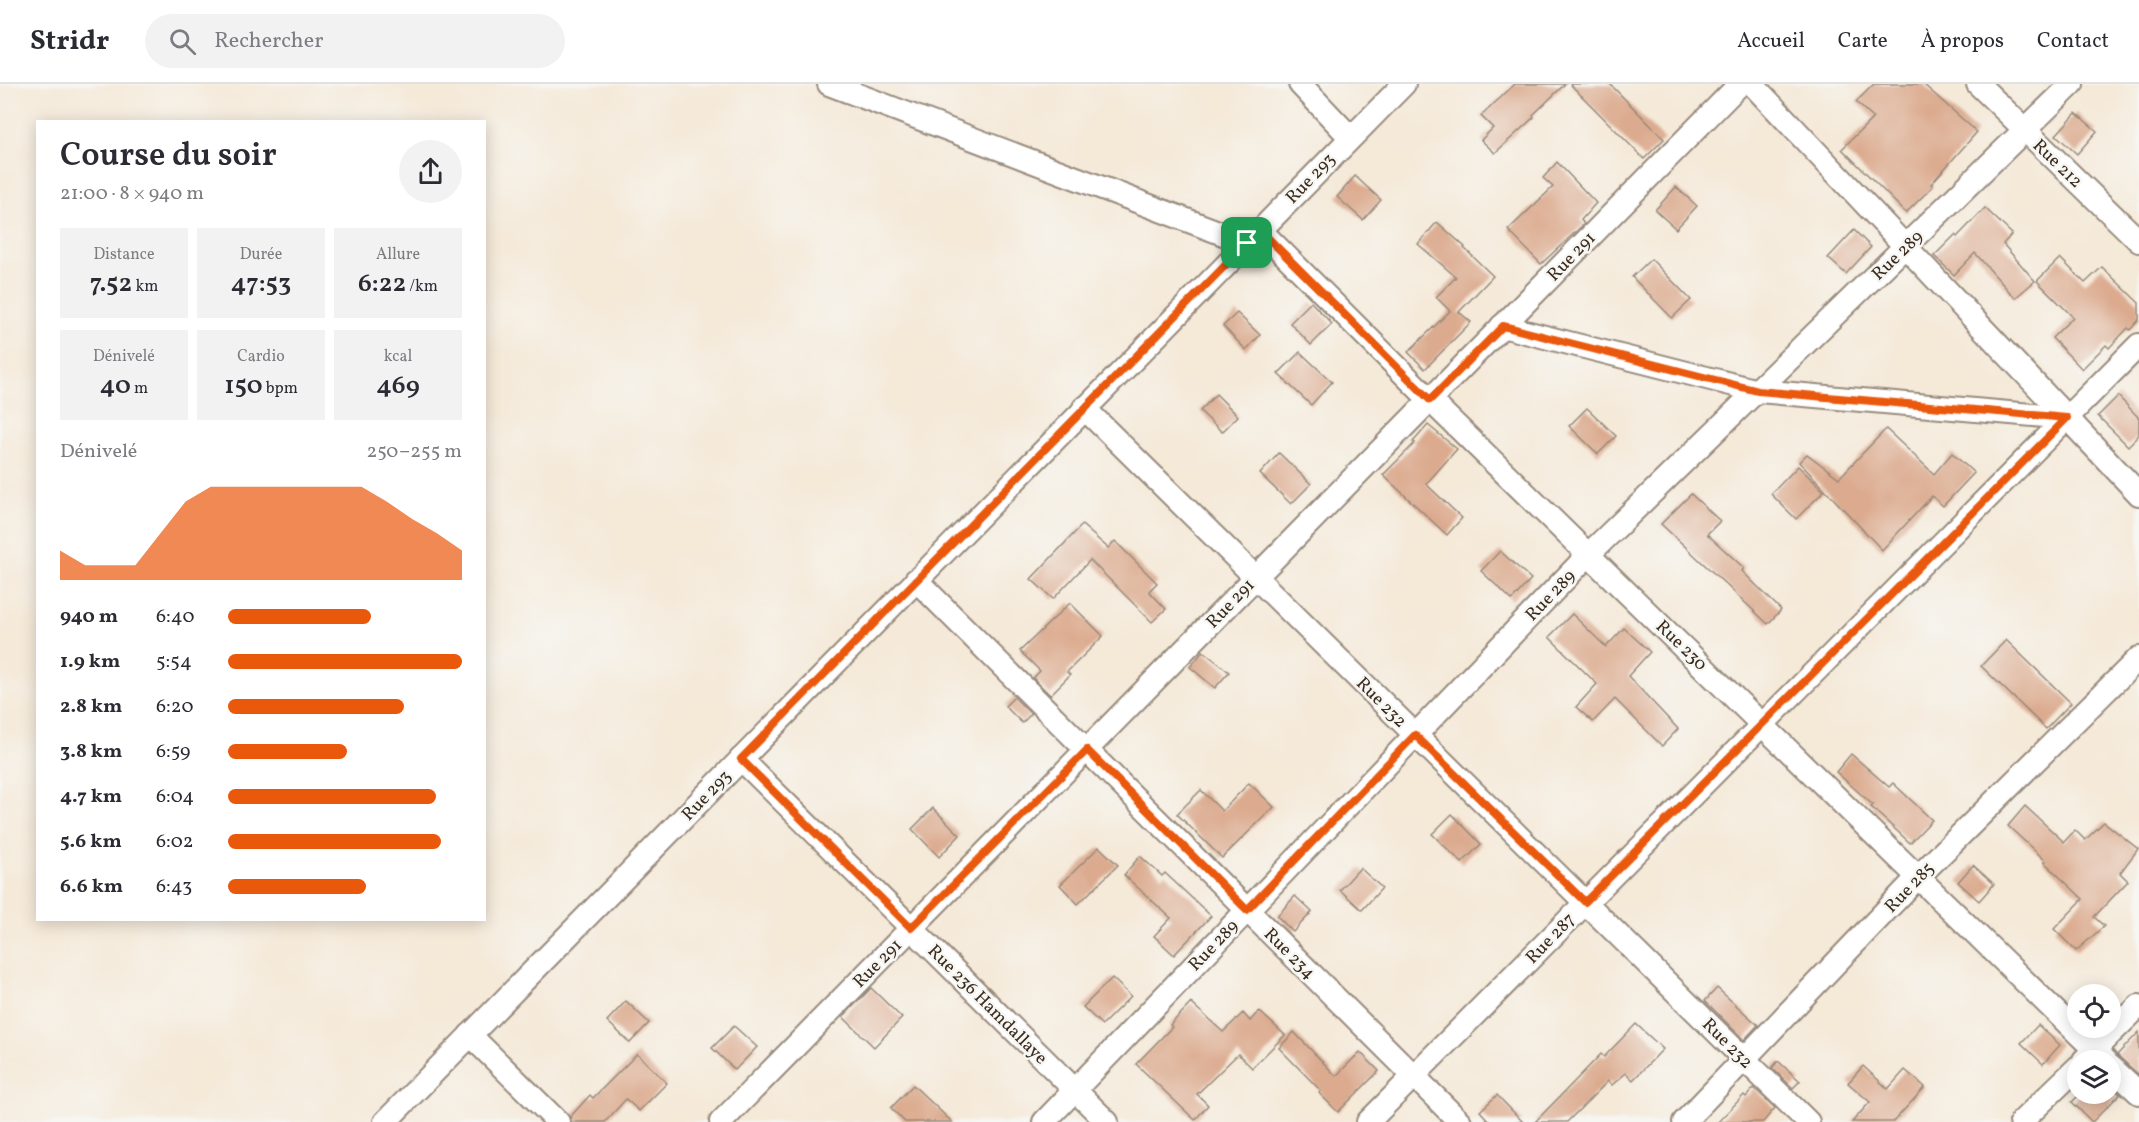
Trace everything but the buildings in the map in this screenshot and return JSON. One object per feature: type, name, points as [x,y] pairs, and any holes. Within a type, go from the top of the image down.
[{"type":"street","points":[[829,84],[1253,236]]},
{"type":"street","points":[[1300,84],[1350,137]]},
{"type":"street","name":"Rue 293","points":[[385,1122],[1404,84]]},
{"type":"street","name":"Rue 291","points":[[721,1122],[1740,84]]},
{"type":"street","points":[[1752,84],[2139,494]]},
{"type":"street","name":"Rue 212","points":[[1978,84],[2139,241]]},
{"type":"street","name":"Rue 289","points":[[1044,1122],[1589,554],[2072,84]]},
{"type":"street","name":"Rue 230","points":[[1253,236],[1430,400],[1589,554],[1918,877],[2089,1050]]},
{"type":"street","points":[[1503,326],[1758,391],[2067,418]]},
{"type":"street","name":"Rue 287","points":[[1368,1122],[2139,345]]},
{"type":"street","name":"Rue 232","points":[[1084,408],[1808,1122]]},
{"type":"street","name":"Rue 234","points":[[916,580],[1460,1122]]},
{"type":"street","name":"Rue 285","points":[[1684,1122],[1918,877],[2139,658]]},
{"type":"street","name":"Rue 236 Hamdallaye","points":[[741,759],[1107,1122]]},
{"type":"street","points":[[2105,1050],[2139,1006]]},
{"type":"street","points":[[470,1035],[558,1122]]},
{"type":"street","points":[[2022,1122],[2067,1078]]},
{"type":"street","name":"Rue 230","points":[[2121,1078],[2139,1093]]},
{"type":"route","points":[[1260,230],[1430,400],[1503,326],[1758,391],[2067,418],[1585,902],[1415,735],[1247,910],[1087,750],[911,928],[741,759],[1247,243],[1260,230]]}]
